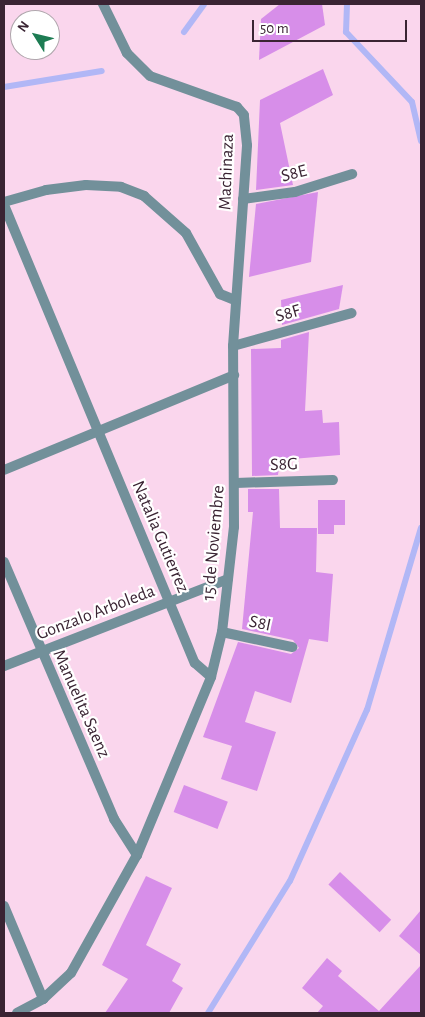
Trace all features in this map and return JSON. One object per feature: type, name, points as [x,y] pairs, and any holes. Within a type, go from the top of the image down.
[{"type":"street","name":"Machinaza","points":[[103,4],[127,52],[150,76],[237,108],[244,115],[243,200],[235,300]]},
{"type":"street","name":"S8E","points":[[243,200],[294,192],[352,174]]},
{"type":"street","points":[[4,204],[46,190],[86,185],[121,187],[144,196],[186,233],[220,294],[235,300]]},
{"type":"street","name":"Natalia Gutierrez","points":[[4,204],[97,432],[195,664],[211,677]]},
{"type":"street","name":"15 de Noviembre","points":[[17,1013],[43,998],[71,973],[89,947],[137,855],[211,677],[222,632],[236,483],[235,300]]},
{"type":"street","name":"S8F","points":[[234,346],[352,313]]},
{"type":"street","points":[[4,470],[234,375]]},
{"type":"street","name":"S8G","points":[[236,483],[333,480]]},
{"type":"street","name":"Manuelita Saenz","points":[[4,562],[114,819],[137,855]]},
{"type":"street","name":"Gonzalo Arboleda","points":[[4,666],[228,579]]},
{"type":"street","name":"S8I","points":[[222,632],[292,648]]},
{"type":"street","points":[[4,906],[43,998]]},
{"type":"building","points":[[280,4],[322,4],[325,25],[259,60],[261,19]]},
{"type":"building","points":[[323,69],[333,95],[280,123],[293,185],[256,190],[260,100]]},
{"type":"building","points":[[318,192],[311,262],[249,277],[256,204]]},
{"type":"building","points":[[343,285],[339,309],[282,325],[281,300]]},
{"type":"building","points":[[309,332],[305,411],[322,410],[323,423],[339,422],[340,455],[280,460],[278,475],[252,476],[251,349],[281,348],[281,340]]},
{"type":"building","points":[[248,489],[279,489],[280,528],[317,528],[316,572],[333,574],[328,642],[309,639],[291,703],[255,691],[245,722],[276,732],[257,791],[221,779],[232,746],[203,737],[238,642],[291,654],[299,648],[293,640],[242,629],[253,512],[248,512]]},
{"type":"building","points":[[318,500],[345,500],[345,525],[334,525],[334,534],[318,534]]},
{"type":"building","points":[[184,785],[228,802],[217,829],[174,812]]},
{"type":"building","points":[[340,872],[391,920],[380,932],[328,884]]},
{"type":"building","points":[[146,876],[172,888],[146,945],[181,964],[172,981],[183,988],[169,1013],[105,1013],[128,979],[102,965]]},
{"type":"building","points":[[421,910],[421,955],[399,936]]},
{"type":"building","points":[[327,958],[342,971],[338,976],[379,1011],[421,965],[421,1013],[317,1013],[323,1006],[302,988]]},
{"type":"waterway","points":[[184,32],[204,4]]},
{"type":"waterway","points":[[347,4],[346,32],[412,102],[421,141]]},
{"type":"waterway","points":[[4,87],[102,71]]},
{"type":"waterway","points":[[208,1013],[290,881],[367,710],[421,528]]}]
